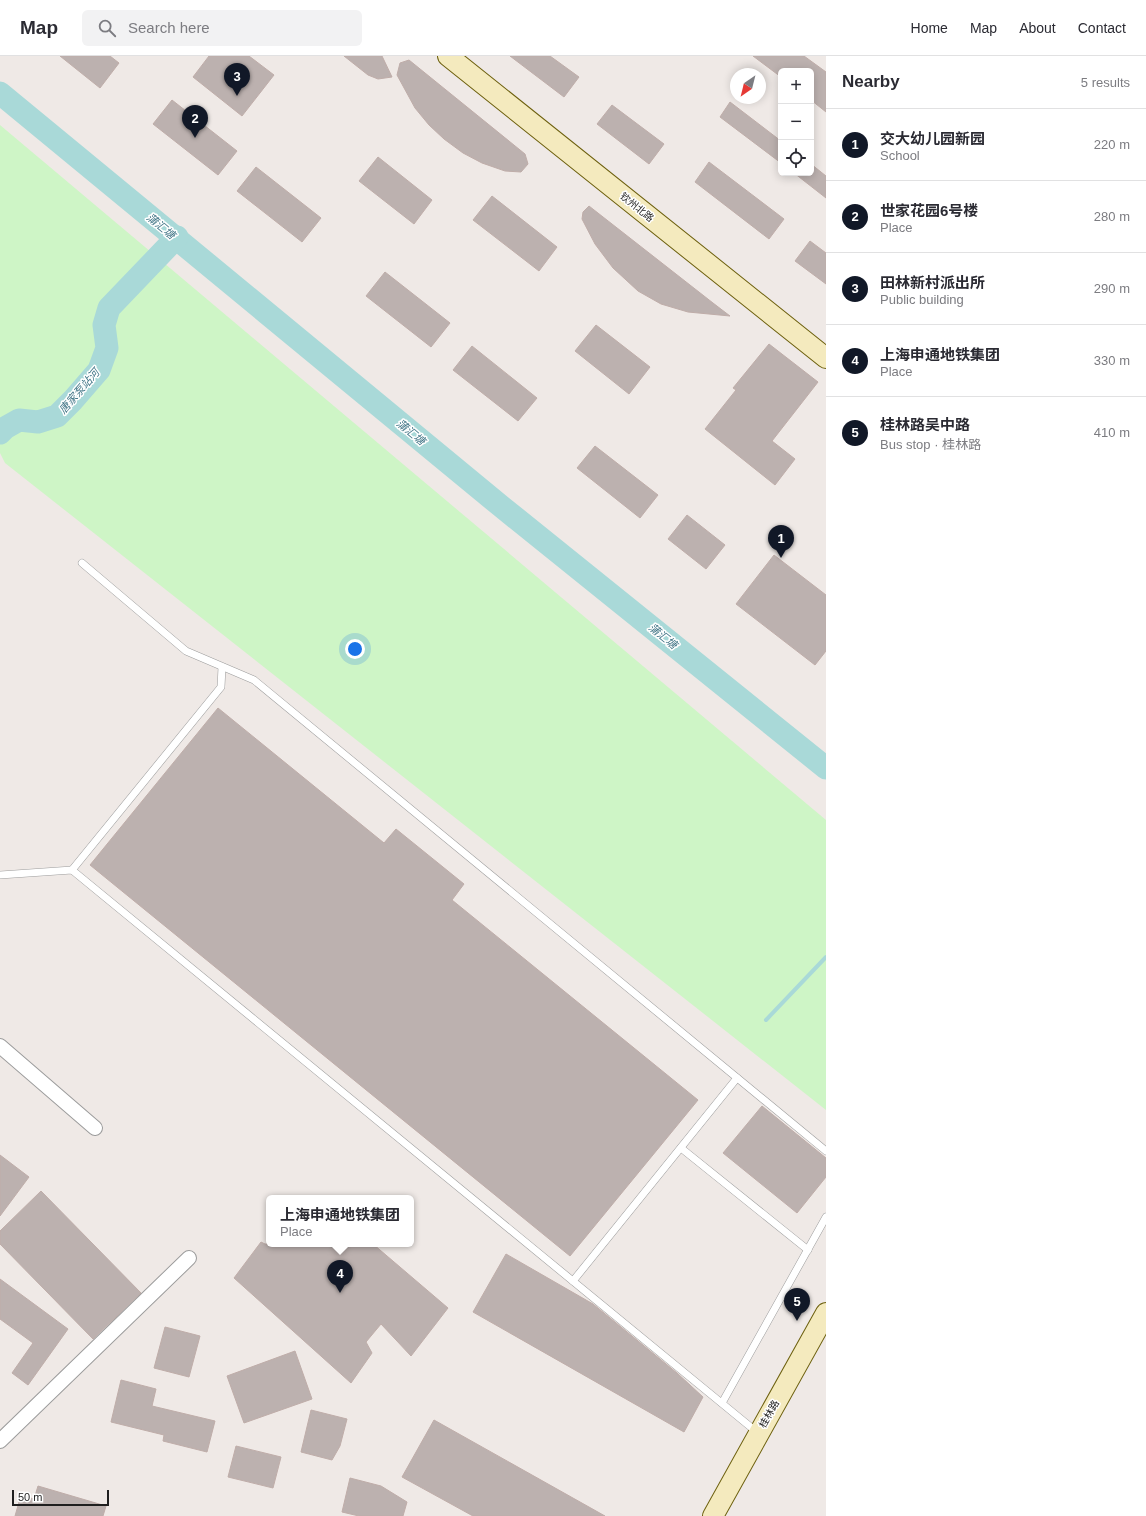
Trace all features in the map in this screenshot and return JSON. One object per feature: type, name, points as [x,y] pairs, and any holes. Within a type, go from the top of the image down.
[{"type":"street","name":"钦州北路","points":[[448,56],[826,358]]},
{"type":"street","points":[[0,1046],[95,1128]]},
{"type":"street","points":[[0,1440],[189,1258]]},
{"type":"street","name":"桂林路","points":[[714,1516],[758,1433],[826,1313]]},
{"type":"lane","points":[[82,563],[186,651],[222,668],[254,680],[826,1151]]},
{"type":"lane","points":[[72,870],[221,687],[222,668]]},
{"type":"lane","points":[[0,875],[72,870],[758,1433]]},
{"type":"lane","points":[[573,1281],[737,1078]]},
{"type":"lane","points":[[681,1148],[808,1250]]},
{"type":"lane","points":[[722,1403],[826,1217]]},
{"type":"green space","points":[[0,125],[826,820],[826,1110],[5,463],[0,453]]},
{"type":"building","points":[[60,56],[110,56],[119,63],[100,88]]},
{"type":"building","points":[[209,56],[249,56],[274,75],[242,116],[193,77]]},
{"type":"building","points":[[344,56],[382,56],[392,77],[378,79],[368,75]]},
{"type":"building","points":[[510,56],[550,56],[579,77],[564,97]]},
{"type":"building","points":[[753,56],[804,56],[826,72],[826,112],[814,102],[814,68],[778,68],[778,75]]},
{"type":"building","points":[[409,60],[525,154],[528,164],[521,172],[505,171],[482,163],[463,153],[444,139],[429,125],[415,108],[397,75],[400,63]]},
{"type":"building","points":[[172,100],[237,151],[218,175],[153,124]]},
{"type":"building","points":[[730,102],[730,104],[733,104],[778,139],[778,161],[720,117]]},
{"type":"building","points":[[612,105],[664,144],[649,164],[597,124]]},
{"type":"building","points":[[378,157],[432,200],[414,224],[359,181]]},
{"type":"building","points":[[709,162],[784,219],[769,239],[695,182]]},
{"type":"building","points":[[814,166],[826,176],[826,198],[798,176],[814,176]]},
{"type":"building","points":[[256,167],[321,218],[302,242],[237,191]]},
{"type":"building","points":[[492,196],[557,247],[539,271],[473,220]]},
{"type":"building","points":[[589,206],[730,316],[688,312],[661,304],[638,291],[613,268],[595,244],[582,219],[583,212]]},
{"type":"building","points":[[810,241],[826,253],[826,284],[795,261]]},
{"type":"building","points":[[385,272],[450,323],[431,347],[366,296]]},
{"type":"building","points":[[596,325],[650,367],[629,394],[575,351]]},
{"type":"building","points":[[769,344],[818,382],[772,441],[795,459],[775,485],[705,429],[736,390],[733,388]]},
{"type":"building","points":[[472,346],[537,398],[518,421],[453,370]]},
{"type":"building","points":[[595,446],[658,495],[640,518],[577,468]]},
{"type":"building","points":[[687,515],[725,545],[706,569],[668,539]]},
{"type":"building","points":[[774,555],[826,595],[826,651],[815,665],[736,604]]},
{"type":"building","points":[[218,708],[384,843],[396,829],[464,884],[452,900],[698,1100],[570,1256],[90,865]]},
{"type":"building","points":[[762,1106],[826,1158],[826,1177],[797,1213],[723,1153]]},
{"type":"building","points":[[0,1155],[29,1177],[0,1216]]},
{"type":"building","points":[[41,1191],[141,1293],[93,1339],[0,1244],[0,1231]]},
{"type":"building","points":[[261,1242],[266,1244],[266,1247],[377,1247],[448,1308],[411,1356],[381,1324],[366,1342],[372,1353],[351,1383],[234,1278]]},
{"type":"building","points":[[506,1254],[593,1304],[677,1373],[703,1397],[684,1432],[473,1312]]},
{"type":"building","points":[[0,1279],[68,1329],[28,1385],[12,1373],[33,1343],[0,1319]]},
{"type":"building","points":[[165,1327],[200,1336],[189,1377],[154,1368]]},
{"type":"building","points":[[295,1351],[312,1399],[244,1423],[227,1376]]},
{"type":"building","points":[[121,1380],[156,1389],[152,1406],[215,1421],[207,1452],[163,1441],[164,1435],[111,1422]]},
{"type":"building","points":[[311,1410],[347,1419],[340,1446],[332,1460],[301,1452]]},
{"type":"building","points":[[434,1420],[605,1516],[473,1516],[402,1477]]},
{"type":"building","points":[[236,1446],[281,1457],[273,1488],[228,1477]]},
{"type":"building","points":[[350,1478],[381,1486],[407,1502],[403,1516],[359,1516],[342,1512]]},
{"type":"building","points":[[38,1486],[106,1506],[103,1516],[15,1516],[21,1495],[34,1499]]},
{"type":"waterway","name":"蒲汇塘","points":[[0,93],[502,507],[826,768]]},
{"type":"waterway","name":"唐家泵站河","points":[[0,433],[5,428],[19,420],[38,422],[57,416],[73,400],[99,370],[107,348],[104,325],[109,308],[177,237]]},
{"type":"waterway","points":[[766,1020],[826,957]]},
{"type":"place","name":"田林新村派出所","points":[[237,96]]},
{"type":"place","name":"世家花园6号楼","points":[[195,138]]},
{"type":"place","name":"交大幼儿园新园","points":[[781,558]]},
{"type":"place","name":"上海申通地铁集团","points":[[340,1293]]},
{"type":"place","name":"桂林路吴中路","points":[[797,1321]]}]
